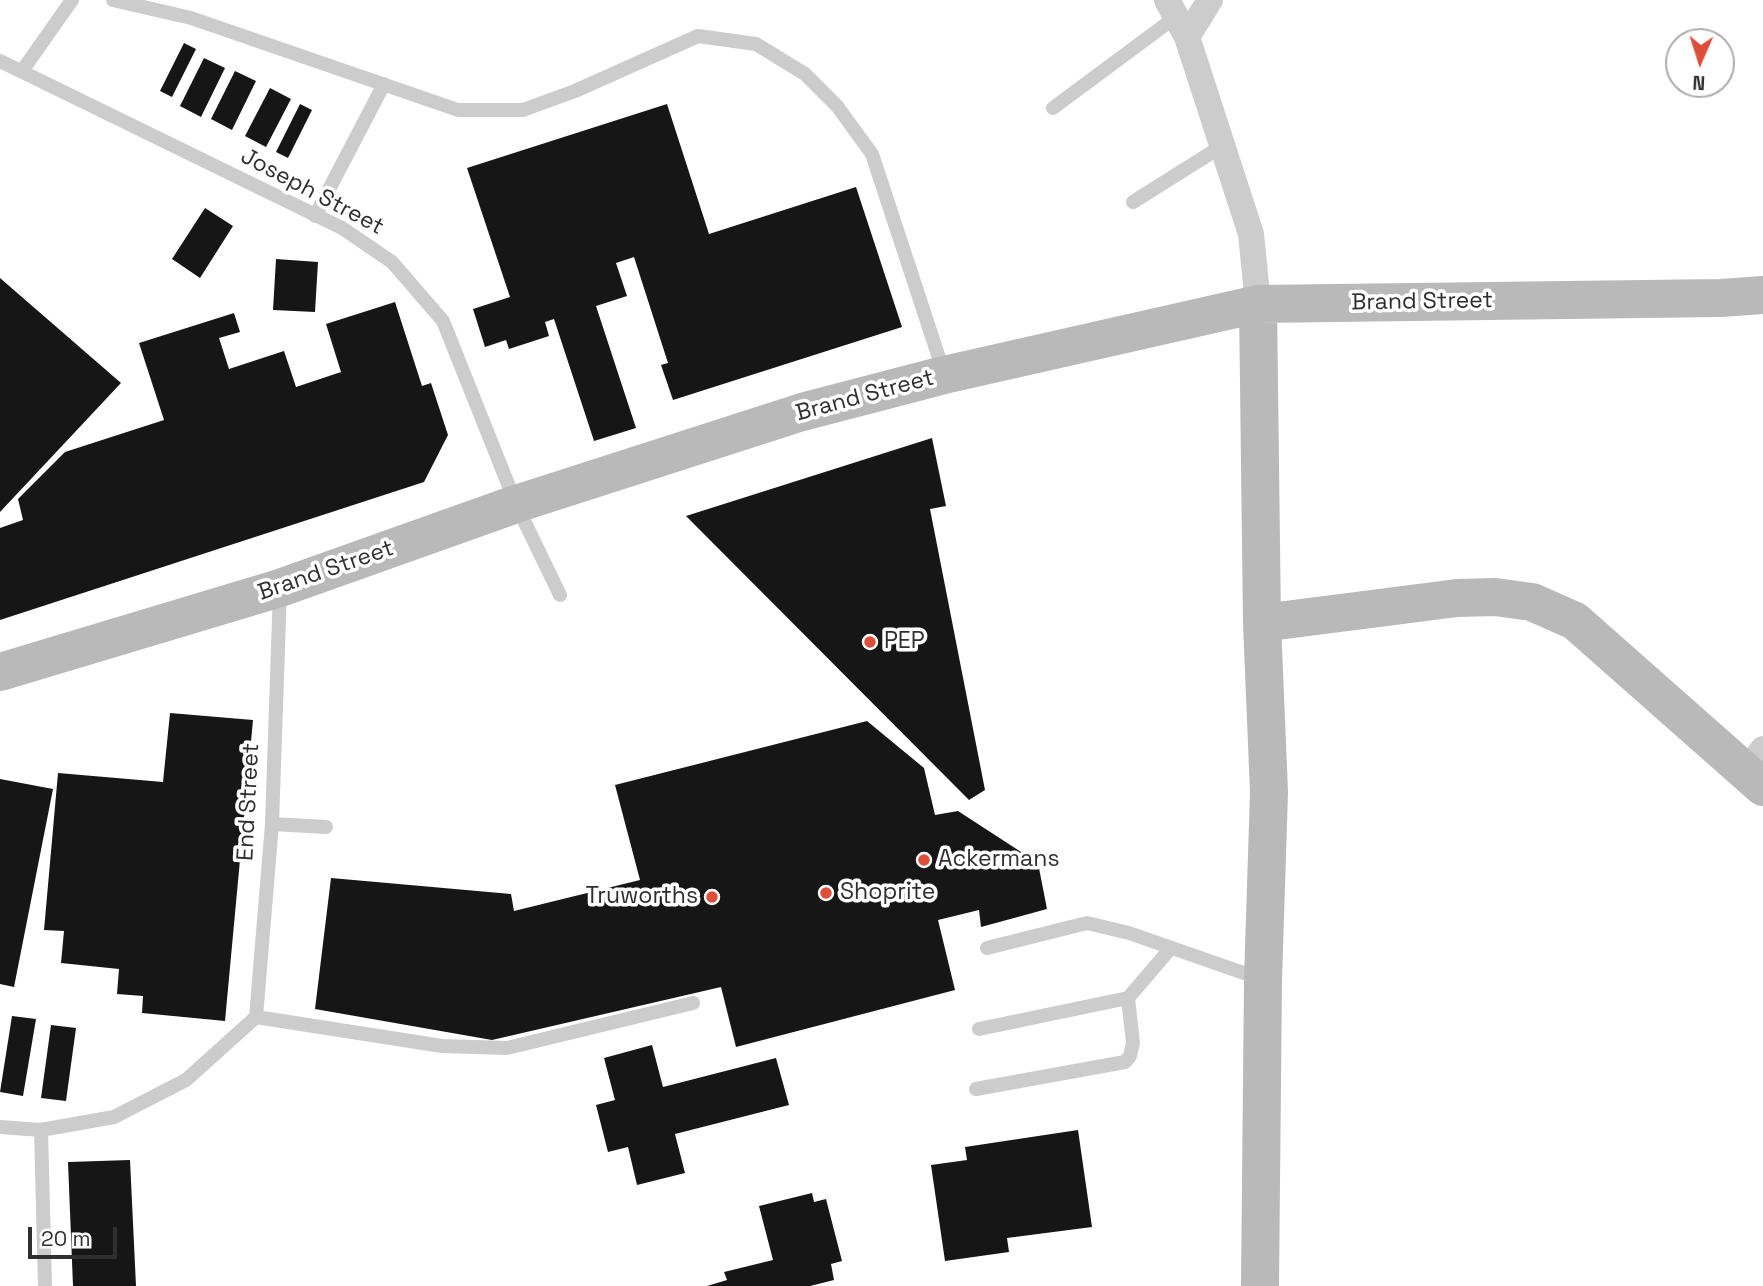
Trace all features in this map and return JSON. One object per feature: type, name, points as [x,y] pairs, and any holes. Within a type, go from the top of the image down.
[{"type":"street","points":[[1210,0],[1177,18],[1251,234],[1258,304],[1262,622],[1269,792],[1263,980],[1260,1286]]},
{"type":"street","name":"Brand Street","points":[[0,672],[280,588],[516,504],[802,412],[944,374],[1258,304],[1694,299],[1763,295]]},
{"type":"street","points":[[1262,622],[1457,598],[1495,597],[1532,602],[1575,621],[1757,769]]},
{"type":"lane","points":[[22,71],[72,0]]},
{"type":"lane","points":[[113,0],[191,18],[458,110],[523,110],[575,91],[698,36],[756,44],[805,74],[837,106],[872,154],[944,374]]},
{"type":"lane","points":[[1053,108],[1177,18]]},
{"type":"lane","name":"Joseph Street","points":[[0,61],[342,228],[392,262],[443,321],[516,504],[560,595]]},
{"type":"lane","points":[[315,216],[384,84]]},
{"type":"lane","points":[[1133,202],[1222,146]]},
{"type":"lane","name":"End Street","points":[[256,1017],[272,824],[280,588]]},
{"type":"lane","points":[[272,824],[326,827]]},
{"type":"lane","points":[[987,948],[1087,923],[1129,933],[1263,980]]},
{"type":"lane","points":[[979,1029],[1128,998],[1171,948]]},
{"type":"lane","points":[[976,1089],[1125,1062],[1130,1056],[1133,1043],[1128,998]]},
{"type":"lane","points":[[0,1127],[41,1130],[114,1117],[186,1080],[256,1017],[442,1046],[507,1048],[693,1003]]},
{"type":"lane","points":[[41,1130],[45,1286]]},
{"type":"building","points":[[184,43],[196,49],[172,97],[160,91]]},
{"type":"building","points":[[204,58],[225,68],[201,117],[180,106]]},
{"type":"building","points":[[235,71],[256,81],[232,130],[211,119]]},
{"type":"building","points":[[270,88],[291,99],[266,147],[245,136]]},
{"type":"building","points":[[300,104],[312,110],[288,158],[276,152]]},
{"type":"building","points":[[667,104],[709,234],[856,187],[902,327],[673,400],[661,365],[668,363],[634,257],[616,263],[627,296],[596,306],[636,428],[594,441],[554,319],[545,322],[549,336],[509,349],[506,340],[485,347],[473,309],[510,297],[467,168]]},
{"type":"building","points":[[205,208],[233,226],[200,278],[172,259]]},
{"type":"building","points":[[276,259],[318,262],[315,312],[273,310]]},
{"type":"building","points":[[0,278],[121,383],[0,512]]},
{"type":"building","points":[[395,302],[422,386],[431,383],[448,435],[424,482],[0,620],[0,528],[23,520],[18,499],[65,452],[164,420],[139,343],[234,313],[240,332],[219,338],[229,369],[284,351],[296,387],[341,372],[326,324]]},
{"type":"building","points":[[932,438],[946,506],[930,509],[985,790],[969,800],[686,516]]},
{"type":"building","points":[[170,713],[253,720],[225,1021],[142,1013],[143,996],[117,994],[119,969],[61,963],[64,931],[44,930],[58,773],[163,782]]},
{"type":"building","points":[[867,721],[924,768],[935,815],[958,811],[1038,863],[1047,909],[981,927],[979,910],[938,920],[955,990],[736,1047],[721,987],[492,1040],[315,1009],[331,878],[511,894],[514,911],[640,880],[615,785]]},
{"type":"building","points":[[0,779],[53,789],[14,987],[0,984]]},
{"type":"building","points":[[12,1016],[36,1019],[23,1096],[0,1092]]},
{"type":"building","points":[[51,1025],[76,1028],[66,1101],[41,1098]]},
{"type":"building","points":[[652,1045],[663,1087],[776,1058],[789,1105],[675,1134],[685,1173],[637,1185],[628,1147],[608,1152],[596,1105],[615,1100],[604,1058]]},
{"type":"building","points":[[1078,1130],[1092,1227],[1007,1238],[1009,1252],[945,1261],[931,1165],[967,1160],[965,1147]]},
{"type":"building","points":[[130,1160],[136,1286],[73,1286],[68,1162]]},
{"type":"building","points":[[812,1193],[814,1202],[826,1199],[842,1261],[831,1264],[834,1280],[810,1286],[707,1286],[727,1280],[724,1272],[773,1260],[759,1206]]},
{"type":"place","name":"PEP","points":[[870,642]]},
{"type":"place","name":"Ackermans","points":[[924,860]]},
{"type":"place","name":"Shoprite","points":[[826,893]]},
{"type":"place","name":"Truworths","points":[[712,897]]}]
